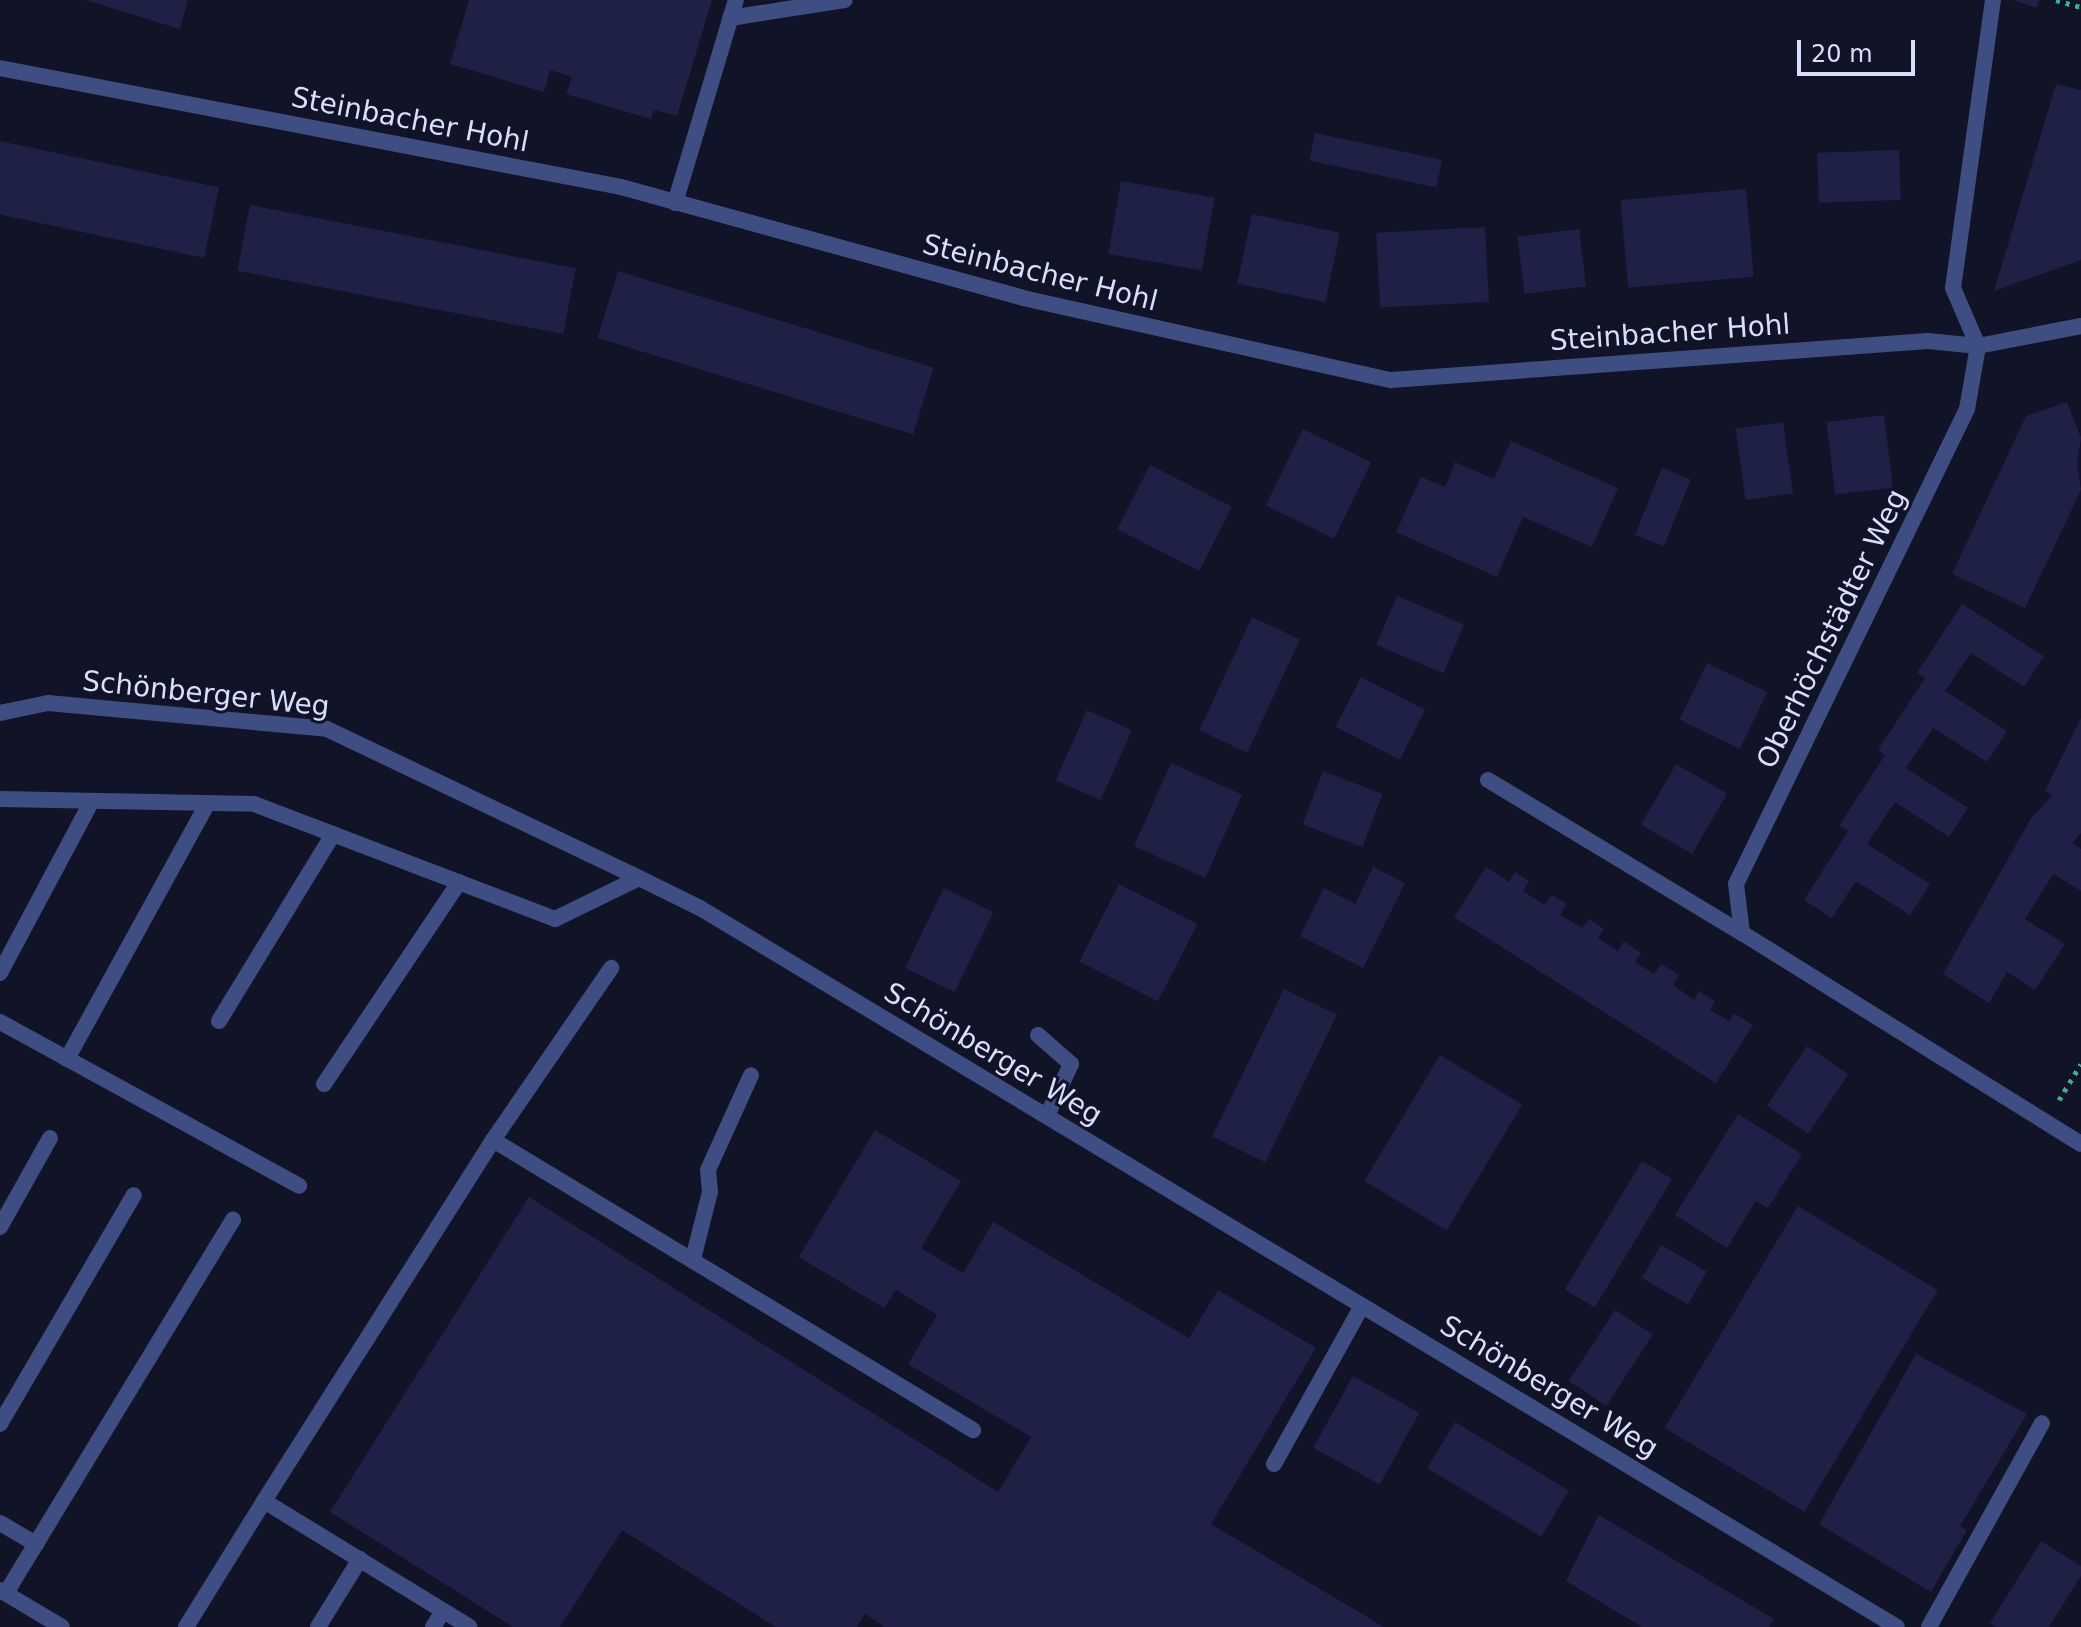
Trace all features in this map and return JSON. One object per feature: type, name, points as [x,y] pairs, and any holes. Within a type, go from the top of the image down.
[{"type":"street","points":[[675,203],[736,0]]},
{"type":"street","points":[[730,18],[845,0]]},
{"type":"street","points":[[1978,346],[1953,288],[1993,0]]},
{"type":"street","name":"Steinbacher Hohl","points":[[0,68],[621,187],[1023,298],[1391,380],[1928,341],[1978,346],[2081,326]]},
{"type":"street","name":"Oberhöchstädter Weg","points":[[1742,933],[1736,884],[1967,409],[1978,346]]},
{"type":"street","name":"Schönberger Weg","points":[[0,713],[48,703],[327,729],[639,878],[700,908],[1897,1627]]},
{"type":"street","points":[[1488,780],[1742,933],[2081,1144]]},
{"type":"street","points":[[0,799],[254,804],[555,919],[639,878]]},
{"type":"street","points":[[0,973],[92,801]]},
{"type":"street","points":[[67,1059],[208,803]]},
{"type":"street","points":[[219,1021],[333,834]]},
{"type":"street","points":[[324,1084],[459,882]]},
{"type":"street","points":[[186,1627],[493,1140],[611,968]]},
{"type":"street","points":[[0,1022],[299,1186]]},
{"type":"street","points":[[1038,1035],[1071,1064],[1047,1116]]},
{"type":"street","points":[[693,1259],[710,1192],[708,1170],[751,1075]]},
{"type":"street","points":[[0,1227],[50,1138]]},
{"type":"street","points":[[493,1140],[973,1430]]},
{"type":"street","points":[[0,1424],[134,1195]]},
{"type":"street","points":[[62,1627],[3,1591],[36,1544],[233,1220]]},
{"type":"street","points":[[1274,1464],[1362,1306]]},
{"type":"street","points":[[1929,1627],[2042,1423]]},
{"type":"street","points":[[264,1501],[470,1627]]},
{"type":"street","points":[[0,1523],[36,1544]]},
{"type":"street","points":[[318,1627],[360,1559]]},
{"type":"street","points":[[433,1627],[443,1611]]},
{"type":"path","points":[[2056,0],[2081,7]]},
{"type":"path","points":[[2046,1122],[2081,1064]]},
{"type":"building","points":[[85,0],[188,0],[180,29]]},
{"type":"building","points":[[469,0],[712,0],[677,116],[654,110],[651,119],[566,94],[572,77],[550,70],[544,92],[450,64]]},
{"type":"building","points":[[2013,0],[2039,0],[2037,8]]},
{"type":"building","points":[[2056,84],[2081,90],[2081,260],[1994,291]]},
{"type":"building","points":[[1315,133],[1442,160],[1436,187],[1309,160]]},
{"type":"building","points":[[0,141],[219,188],[204,258],[0,215]]},
{"type":"building","points":[[1899,150],[1901,200],[1819,203],[1817,153]]},
{"type":"building","points":[[1121,181],[1215,197],[1202,270],[1108,254]]},
{"type":"building","points":[[1746,189],[1754,277],[1628,288],[1620,200]]},
{"type":"building","points":[[250,205],[576,268],[563,334],[237,271]]},
{"type":"building","points":[[1252,214],[1340,233],[1325,302],[1237,283]]},
{"type":"building","points":[[1485,227],[1489,302],[1380,308],[1376,233]]},
{"type":"building","points":[[1579,229],[1586,287],[1525,294],[1517,237]]},
{"type":"building","points":[[618,271],[934,367],[913,434],[598,338]]},
{"type":"building","points":[[2067,402],[2081,438],[2077,463],[2081,490],[2025,608],[1952,574],[2026,416]]},
{"type":"building","points":[[1884,415],[1893,487],[1835,495],[1826,422]]},
{"type":"building","points":[[1783,422],[1793,493],[1745,500],[1735,429]]},
{"type":"building","points":[[1303,429],[1371,462],[1334,539],[1266,505]]},
{"type":"building","points":[[1511,441],[1618,488],[1592,547],[1523,517],[1497,577],[1396,532],[1421,477],[1445,487],[1455,462],[1494,479]]},
{"type":"building","points":[[1150,465],[1232,507],[1199,571],[1117,529]]},
{"type":"building","points":[[1662,468],[1691,480],[1664,546],[1635,535]]},
{"type":"building","points":[[1397,596],[1464,625],[1443,673],[1376,645]]},
{"type":"building","points":[[1962,604],[2044,656],[2024,687],[1971,653],[1945,691],[2007,731],[1987,762],[1933,728],[1906,768],[1968,808],[1949,837],[1895,802],[1867,844],[1930,884],[1910,915],[1856,881],[1832,918],[1804,900],[1848,831],[1839,826],[1885,755],[1878,750],[1925,678],[1917,673]]},
{"type":"building","points":[[1252,617],[1300,639],[1247,753],[1199,730]]},
{"type":"building","points":[[1707,663],[1767,692],[1740,749],[1679,720]]},
{"type":"building","points":[[1361,677],[1425,710],[1400,760],[1336,727]]},
{"type":"building","points":[[1087,710],[1132,730],[1100,800],[1056,780]]},
{"type":"building","points":[[2081,718],[2081,833],[2072,843],[2081,849],[2081,891],[2053,874],[2025,919],[2065,944],[2035,990],[2007,972],[1989,1003],[1943,974],[2031,818],[2053,795],[2045,791]]},
{"type":"building","points":[[1171,763],[1242,795],[1205,878],[1134,846]]},
{"type":"building","points":[[1676,764],[1727,794],[1692,854],[1641,825]]},
{"type":"building","points":[[1323,771],[1383,794],[1362,847],[1303,824]]},
{"type":"building","points":[[1373,867],[1405,883],[1363,968],[1300,936],[1324,888],[1355,904]]},
{"type":"building","points":[[1486,867],[1509,882],[1515,872],[1529,881],[1523,891],[1545,905],[1552,895],[1567,904],[1560,915],[1582,928],[1589,919],[1604,929],[1598,938],[1618,951],[1624,941],[1641,953],[1635,962],[1654,974],[1661,964],[1679,975],[1673,985],[1694,1000],[1699,991],[1715,1001],[1710,1010],[1729,1021],[1734,1013],[1753,1025],[1716,1083],[1454,917]]},
{"type":"building","points":[[1119,884],[1197,924],[1158,1001],[1080,962]]},
{"type":"building","points":[[944,888],[993,912],[954,992],[905,968]]},
{"type":"building","points":[[1284,989],[1337,1015],[1265,1162],[1212,1136]]},
{"type":"building","points":[[1807,1046],[1848,1074],[1808,1134],[1767,1106]]},
{"type":"building","points":[[1440,1055],[1522,1104],[1447,1230],[1364,1181]]},
{"type":"building","points":[[1738,1114],[1802,1154],[1768,1208],[1756,1201],[1727,1248],[1675,1215]]},
{"type":"building","points":[[875,1130],[961,1181],[921,1248],[963,1273],[993,1222],[1189,1338],[1218,1290],[1316,1348],[1211,1524],[1384,1627],[885,1627],[865,1614],[857,1627],[776,1627],[622,1530],[560,1627],[513,1627],[330,1512],[529,1197],[998,1492],[1031,1437],[908,1364],[937,1315],[896,1290],[884,1308],[799,1257]]},
{"type":"building","points":[[1642,1161],[1672,1179],[1595,1308],[1565,1290]]},
{"type":"building","points":[[1798,1206],[1938,1290],[1804,1512],[1665,1428]]},
{"type":"building","points":[[1661,1245],[1707,1272],[1688,1304],[1642,1278]]},
{"type":"building","points":[[1615,1310],[1653,1335],[1606,1406],[1569,1381]]},
{"type":"building","points":[[1916,1354],[2027,1414],[1960,1526],[1967,1530],[1931,1592],[1819,1524]]},
{"type":"building","points":[[1353,1376],[1419,1413],[1380,1485],[1313,1448]]},
{"type":"building","points":[[1455,1422],[1569,1491],[1541,1537],[1427,1468]]},
{"type":"building","points":[[1599,1515],[1774,1619],[1769,1627],[1642,1627],[1566,1581]]},
{"type":"building","points":[[2041,1541],[2081,1566],[2081,1576],[2049,1627],[1997,1627],[1990,1623]]}]
